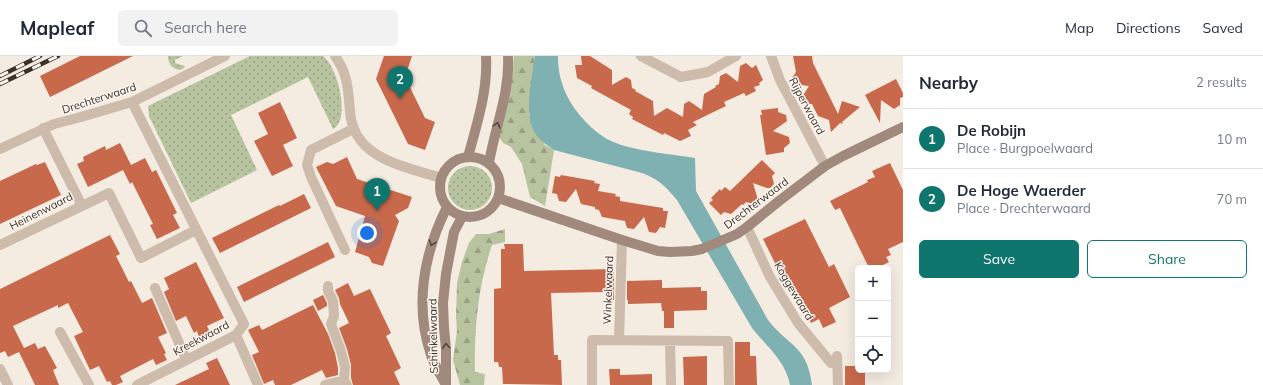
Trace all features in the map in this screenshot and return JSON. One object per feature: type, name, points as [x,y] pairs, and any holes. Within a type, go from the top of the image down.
[{"type":"street","name":"Drechterwaard","points":[[0,149],[54,124],[81,118],[132,102],[226,56]]},
{"type":"street","points":[[335,56],[344,69],[348,87],[350,116],[353,129],[368,148],[380,157],[400,166],[440,178]]},
{"type":"street","points":[[468,157],[483,101],[486,82],[486,56]]},
{"type":"street","points":[[489,163],[492,145],[504,100],[509,66],[508,56]]},
{"type":"street","points":[[642,56],[681,77],[708,72],[736,56]]},
{"type":"street","name":"Rijperwaard","points":[[771,56],[780,80],[825,166]]},
{"type":"street","name":"Kreekwaard","points":[[132,102],[244,324],[236,335],[186,359],[138,385]]},
{"type":"street","name":"Drechterwaard","points":[[498,198],[622,240],[658,250],[670,252],[692,251],[702,249],[727,239],[747,227],[825,166],[903,127]]},
{"type":"street","name":"Heinenwaard","points":[[0,245],[82,206],[43,128]]},
{"type":"street","points":[[345,250],[311,177],[307,165],[311,150],[353,129]]},
{"type":"street","points":[[475,157],[489,163],[497,173],[500,185],[498,198],[490,209],[475,216],[462,217],[451,211],[442,198],[440,178],[443,172],[451,163],[460,158],[475,157]]},
{"type":"street","points":[[82,206],[109,193],[141,258],[196,230]]},
{"type":"street","name":"Schinkelwaard","points":[[446,385],[431,356],[423,320],[422,307],[427,260],[438,225],[447,207]]},
{"type":"street","name":"Schinkelwaard","points":[[446,385],[446,349],[443,304],[446,274],[454,232],[462,217]]},
{"type":"street","name":"Koggewaard","points":[[747,227],[770,278],[798,322],[834,359],[838,385]]},
{"type":"street","name":"Winkelwaard","points":[[619,340],[622,240]]},
{"type":"street","points":[[155,288],[186,359]]},
{"type":"street","points":[[325,385],[345,382],[341,351],[332,324],[334,316],[333,301],[328,289]]},
{"type":"street","points":[[60,332],[89,385]]},
{"type":"street","points":[[236,335],[258,385]]},
{"type":"street","name":"Winkelwaard","points":[[592,385],[592,340],[728,341],[729,385]]},
{"type":"street","points":[[670,341],[671,385]]},
{"type":"street","points":[[0,369],[8,385]]},
{"type":"green space","points":[[168,56],[183,56],[175,60],[175,63],[185,66],[184,68],[180,70],[173,67],[170,64]]},
{"type":"green space","points":[[250,56],[323,56],[328,62],[338,82],[342,105],[338,124],[333,129],[308,77],[231,115],[257,170],[191,203],[149,116],[148,106]]},
{"type":"green space","points":[[514,56],[535,56],[529,115],[545,145],[554,150],[545,206],[530,197],[522,164],[511,147],[503,143],[499,137],[511,86]]},
{"type":"green space","points":[[470,166],[482,170],[488,176],[492,188],[488,200],[482,206],[470,210],[458,206],[452,200],[448,188],[452,176],[458,170]]},
{"type":"green space","points":[[505,229],[505,242],[492,245],[480,292],[475,340],[475,372],[485,374],[484,385],[460,385],[453,360],[457,331],[457,283],[462,262],[469,243],[476,234],[489,234]]},
{"type":"water","points":[[535,56],[558,56],[560,77],[569,100],[588,124],[603,137],[630,147],[652,152],[695,158],[696,191],[768,320],[796,348],[806,362],[810,372],[812,385],[790,385],[788,376],[780,361],[752,328],[677,200],[665,187],[658,181],[642,173],[554,150],[537,136],[532,128],[529,108],[530,86]]},
{"type":"building","points":[[80,56],[133,56],[50,97],[40,76]]},
{"type":"building","points":[[384,56],[412,56],[405,77],[425,118],[435,122],[425,150],[408,144],[376,79]]},
{"type":"building","points":[[581,56],[590,56],[612,70],[612,85],[626,77],[631,80],[632,88],[636,90],[635,91],[653,101],[654,116],[667,108],[683,117],[684,104],[689,101],[702,110],[704,94],[719,84],[720,76],[726,73],[738,82],[740,66],[746,63],[752,68],[756,65],[763,80],[759,83],[760,85],[754,87],[756,91],[746,96],[744,93],[724,102],[726,106],[693,122],[697,125],[688,130],[691,136],[680,141],[664,133],[663,135],[632,119],[633,117],[629,114],[631,110],[591,88],[592,86],[577,78],[575,65],[582,65]]},
{"type":"building","points":[[793,56],[812,56],[813,63],[838,114],[842,101],[860,107],[842,122],[843,124],[840,123],[831,132],[829,120],[818,116],[812,104],[805,104],[802,97],[809,86],[795,84],[792,78],[796,72]]},
{"type":"building","points":[[896,79],[903,93],[903,97],[900,98],[900,105],[894,109],[881,100],[880,123],[865,95]]},
{"type":"building","points":[[280,102],[297,138],[283,145],[293,166],[272,176],[254,141],[268,134],[258,113]]},
{"type":"building","points":[[778,108],[778,112],[786,115],[787,121],[773,131],[789,137],[790,143],[784,148],[784,152],[766,155],[760,115],[762,115],[761,110]]},
{"type":"building","points":[[120,143],[131,165],[145,158],[152,172],[156,170],[177,213],[173,215],[180,228],[157,239],[150,225],[153,224],[132,182],[130,184],[123,170],[88,187],[77,164],[84,161],[83,157],[105,146],[106,150]]},
{"type":"building","points":[[347,157],[357,179],[412,197],[408,208],[395,215],[399,221],[383,266],[372,263],[369,257],[355,252],[365,216],[336,206],[316,167],[327,162],[333,164]]},
{"type":"building","points":[[762,160],[775,173],[772,176],[774,184],[770,188],[767,188],[753,183],[758,200],[754,204],[746,202],[731,214],[724,212],[721,215],[709,203],[713,200],[711,198],[720,189],[721,191],[725,187],[730,191]]},
{"type":"building","points":[[45,162],[61,195],[0,224],[0,181],[36,164]]},
{"type":"building","points":[[890,163],[903,190],[903,242],[888,249],[891,255],[886,257],[889,262],[883,265],[868,265],[840,208],[835,210],[830,201],[875,177],[872,171]]},
{"type":"building","points":[[561,175],[595,181],[594,183],[600,184],[598,191],[616,194],[615,196],[620,197],[620,201],[663,208],[663,211],[668,211],[665,228],[660,227],[656,233],[649,232],[644,217],[634,229],[627,228],[625,221],[602,217],[599,210],[595,209],[595,207],[581,204],[576,189],[566,202],[559,201],[557,194],[552,193],[555,176],[560,177]]},
{"type":"building","points":[[304,194],[311,208],[220,253],[212,238]]},
{"type":"building","points":[[805,219],[829,267],[834,264],[850,297],[829,308],[836,322],[823,328],[819,319],[811,323],[797,294],[792,297],[763,239]]},
{"type":"building","points":[[110,235],[120,254],[116,256],[129,282],[131,281],[142,303],[152,298],[167,333],[158,337],[166,353],[164,354],[167,360],[156,365],[153,359],[120,376],[123,382],[112,385],[110,381],[107,382],[99,366],[90,370],[74,336],[83,332],[68,303],[58,308],[58,305],[13,326],[24,348],[35,343],[38,349],[45,346],[57,368],[53,370],[59,385],[35,385],[19,352],[8,357],[5,351],[0,353],[0,289]]},
{"type":"building","points":[[328,242],[335,257],[244,302],[237,287]]},
{"type":"building","points":[[504,244],[523,244],[524,271],[614,269],[614,300],[605,300],[605,292],[551,293],[554,355],[558,355],[558,360],[561,360],[562,385],[503,384],[502,367],[499,367],[498,362],[494,362],[494,289],[501,288],[501,249],[505,249]]},
{"type":"building","points":[[196,262],[224,318],[207,326],[210,332],[199,337],[197,331],[194,333],[186,316],[176,321],[164,292],[169,289],[164,278]]},
{"type":"building","points":[[662,280],[662,288],[701,287],[701,291],[707,291],[707,310],[674,311],[674,328],[664,328],[664,311],[662,311],[661,303],[628,304],[627,281]]},
{"type":"building","points":[[348,283],[354,296],[370,289],[391,333],[386,336],[401,368],[394,372],[400,385],[353,385],[351,378],[351,365],[339,328],[349,323],[335,290]]},
{"type":"building","points":[[323,295],[327,306],[318,311],[313,300]]},
{"type":"building","points":[[313,305],[328,334],[335,353],[338,375],[326,378],[322,370],[291,385],[275,385],[273,380],[264,384],[252,355],[259,352],[248,330],[259,325],[262,330]]},
{"type":"building","points":[[735,342],[750,342],[750,356],[756,356],[757,385],[735,385]]},
{"type":"building","points":[[707,356],[707,385],[684,385],[683,357]]},
{"type":"building","points":[[217,358],[230,385],[175,385],[209,369],[206,363]]},
{"type":"building","points":[[845,366],[855,366],[855,373],[865,373],[865,385],[845,385]]},
{"type":"building","points":[[609,369],[620,369],[620,375],[652,374],[652,385],[610,385]]},
{"type":"railway","points":[[0,76],[40,56]]},
{"type":"railway","points":[[0,84],[58,56]]},
{"type":"place","name":"De Hoge Waerder","points":[[400,99]]},
{"type":"place","name":"De Robijn","points":[[377,211]]}]
